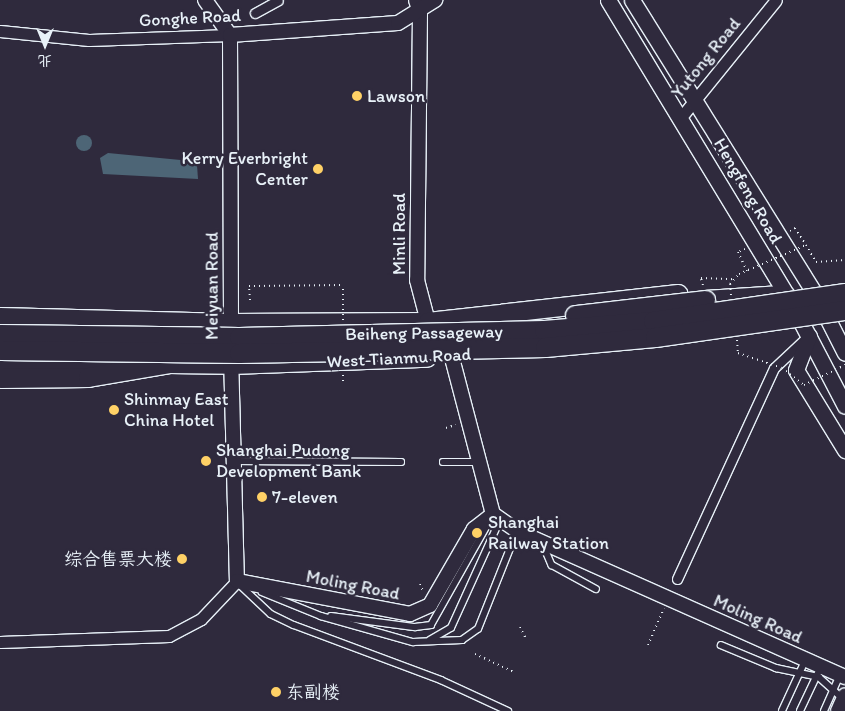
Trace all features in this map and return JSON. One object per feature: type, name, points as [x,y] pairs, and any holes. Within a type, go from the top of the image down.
[{"type":"highway","name":"Beiheng Passageway","points":[[0,334],[366,335],[544,330],[653,321],[845,294]]},
{"type":"highway","points":[[366,335],[705,300],[787,295]]},
{"type":"highway","name":"Beiheng Passageway","points":[[0,334],[239,353],[546,347],[655,337],[845,310]]},
{"type":"highway","points":[[0,378],[88,377],[169,363]]},
{"type":"main road","name":"Hengfeng Road","points":[[608,0],[682,116],[787,295],[845,406]]},
{"type":"main road","name":"Hengfeng Road","points":[[632,0],[814,292],[845,353]]},
{"type":"main road","points":[[787,295],[845,288]]},
{"type":"main road","name":"West Tianmu Road","points":[[0,334],[231,324],[428,322],[458,329],[787,295]]},
{"type":"main road","name":"West Tianmu Road","points":[[0,362],[232,365],[452,358],[845,315]]},
{"type":"main road","points":[[809,336],[796,370],[845,450]]},
{"type":"street","points":[[205,0],[230,35]]},
{"type":"street","points":[[255,13],[278,0]]},
{"type":"street","name":"Gonghe Road","points":[[0,31],[111,41],[230,35],[398,23],[418,6],[435,0]]},
{"type":"street","name":"Yutong Road","points":[[682,116],[694,97],[776,0]]},
{"type":"street","name":"Minli Road","points":[[418,6],[417,280],[428,322],[452,358],[497,517]]},
{"type":"street","name":"Meiyuan Road","points":[[230,35],[231,324],[237,581]]},
{"type":"street","points":[[677,580],[774,368],[809,336]]},
{"type":"street","name":"Moling Road","points":[[237,581],[410,614],[430,604],[474,529],[497,517],[517,531],[802,667],[818,672],[841,691]]},
{"type":"street","points":[[0,642],[170,636],[201,619],[237,581]]},
{"type":"lane","points":[[234,461],[401,462]]},
{"type":"lane","points":[[443,462],[480,462]]},
{"type":"lane","points":[[321,616],[414,627],[431,625],[497,517]]},
{"type":"lane","points":[[423,642],[439,638],[451,628],[497,517]]},
{"type":"lane","points":[[237,581],[321,616],[423,642],[462,640],[478,629],[517,531]]},
{"type":"lane","points":[[541,542],[552,566],[596,588]]},
{"type":"lane","points":[[237,581],[272,614],[294,625],[441,680],[508,711]]},
{"type":"lane","points":[[722,645],[776,668],[802,667],[782,711]]},
{"type":"lane","points":[[800,711],[818,672]]},
{"type":"lane","points":[[824,711],[841,691]]},
{"type":"path","points":[[795,228],[806,245]]},
{"type":"path","points":[[738,252],[747,271]]},
{"type":"path","points":[[701,278],[734,279]]},
{"type":"path","points":[[250,300],[249,286],[344,285]]},
{"type":"path","points":[[782,368],[804,385],[845,366]]},
{"type":"path","points":[[648,645],[662,614]]},
{"type":"path","points":[[520,627],[526,639]]},
{"type":"path","points":[[474,654],[514,672]]},
{"type":"water","points":[[84,135],[90,137],[92,143],[90,149],[84,151],[78,149],[76,143],[78,137]]},
{"type":"water","points":[[108,153],[191,161],[197,165],[198,179],[103,174],[100,158]]},
{"type":"place","name":"Lawson","points":[[357,96]]},
{"type":"place","name":"Kerry Everbright Center","points":[[318,169]]},
{"type":"place","name":"Shinmay East China Hotel","points":[[114,410]]},
{"type":"place","name":"Shanghai Pudong Development Bank","points":[[206,461]]},
{"type":"place","name":"7-eleven","points":[[262,497]]},
{"type":"place","name":"Shanghai Railway Station","points":[[477,533]]},
{"type":"place","name":"综合售票大楼","points":[[182,559]]},
{"type":"place","name":"东副楼","points":[[276,692]]}]
